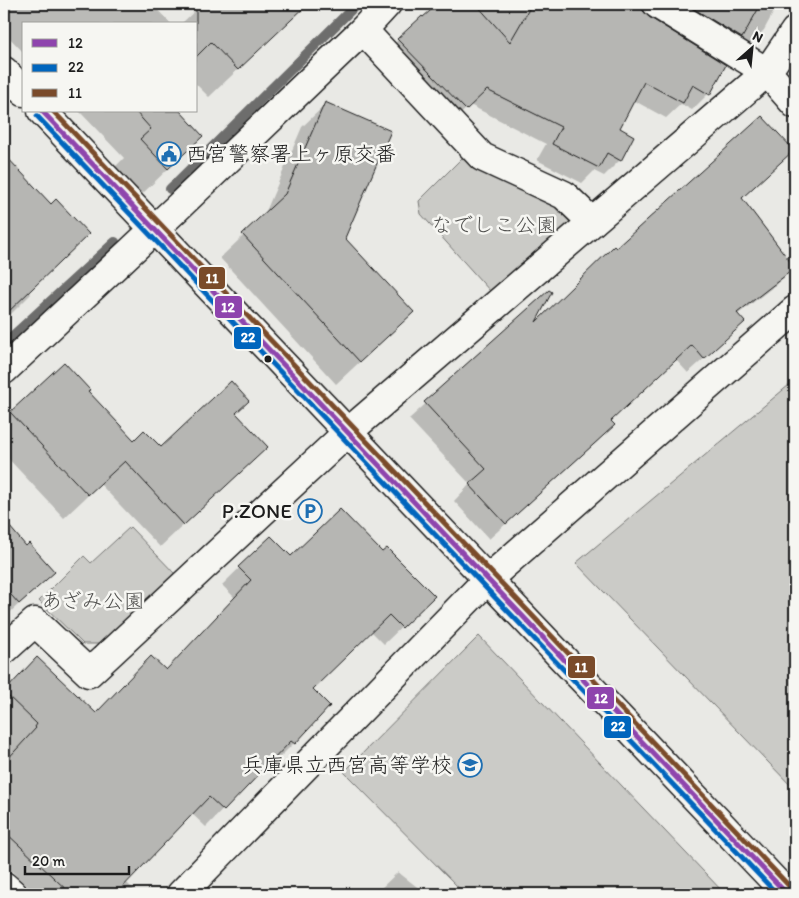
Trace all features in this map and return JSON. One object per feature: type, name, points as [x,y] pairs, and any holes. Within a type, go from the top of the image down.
[{"type":"street","points":[[4,370],[363,30],[387,4]]},
{"type":"street","points":[[656,4],[767,72],[795,104]]},
{"type":"street","points":[[363,30],[482,157],[564,195],[592,222]]},
{"type":"street","points":[[4,650],[35,622],[89,673],[347,433],[767,72],[795,31]]},
{"type":"street","points":[[4,72],[22,90]]},
{"type":"street","points":[[43,112],[786,894]]},
{"type":"street","points":[[181,894],[488,579],[795,310]]},
{"type":"street","points":[[4,886],[13,894]]},
{"type":"green space","name":"なでしこ公園","points":[[464,156],[553,201],[571,223],[490,291],[421,214],[419,201]]},
{"type":"green space","points":[[795,380],[795,790],[576,563]]},
{"type":"green space","name":"あざみ公園","points":[[130,527],[177,576],[104,644],[83,644],[39,601],[84,556],[91,563]]},
{"type":"green space","name":"兵庫県立西宮高等学校","points":[[479,636],[725,894],[465,894],[344,772]]},
{"type":"building","points":[[196,4],[308,4],[238,70],[211,42],[198,55],[198,22],[196,22]]},
{"type":"building","points":[[438,4],[476,4],[510,42],[532,4],[641,4],[643,11],[649,17],[726,65],[710,95],[693,85],[683,103],[644,82],[620,128],[634,136],[621,161],[607,153],[599,168],[552,144],[561,127],[487,90],[466,110],[397,39]]},
{"type":"building","points":[[686,4],[761,4],[742,38]]},
{"type":"building","points":[[325,102],[391,131],[345,238],[414,312],[360,362],[242,234],[285,194]]},
{"type":"building","name":"西宮警察署上ヶ原交番","points":[[136,112],[181,112],[203,136],[168,169],[140,139],[151,129]]},
{"type":"building","points":[[762,116],[794,150],[742,198],[795,268],[737,313],[745,322],[704,359],[692,345],[611,421],[615,425],[506,524],[469,484],[486,469],[424,402],[549,290],[552,292],[536,322],[614,246],[616,248]]},
{"type":"building","points":[[4,154],[51,204],[56,199],[89,234],[4,316]]},
{"type":"building","points":[[64,362],[90,390],[88,391],[134,440],[144,430],[161,447],[231,381],[249,401],[236,413],[268,447],[184,525],[125,461],[88,495],[10,412]]},
{"type":"building","points":[[340,509],[382,552],[387,548],[435,596],[402,628],[389,615],[313,689],[330,706],[295,744],[291,741],[224,811],[209,797],[116,894],[71,894],[4,831],[4,763],[36,728],[37,724],[4,692],[37,657],[96,713],[151,656],[166,670],[251,580],[238,567],[271,536],[291,556]]},
{"type":"building","points":[[4,520],[26,546],[29,543],[55,572],[19,604],[4,587]]},
{"type":"waterway","points":[[170,189],[357,4]]},
{"type":"waterway","points":[[4,344],[115,242]]},
{"type":"transit line","name":"12","points":[[43,112],[787,894]]},
{"type":"transit line","name":"11","points":[[54,112],[792,889]]},
{"type":"transit line","name":"22","points":[[37,116],[777,894]]},
{"type":"place","name":"西宮警察署上ヶ原交番","points":[[169,154]]},
{"type":"place","name":"P.ZONE","points":[[310,511]]},
{"type":"place","name":"兵庫県立西宮高等学校","points":[[470,765]]}]
